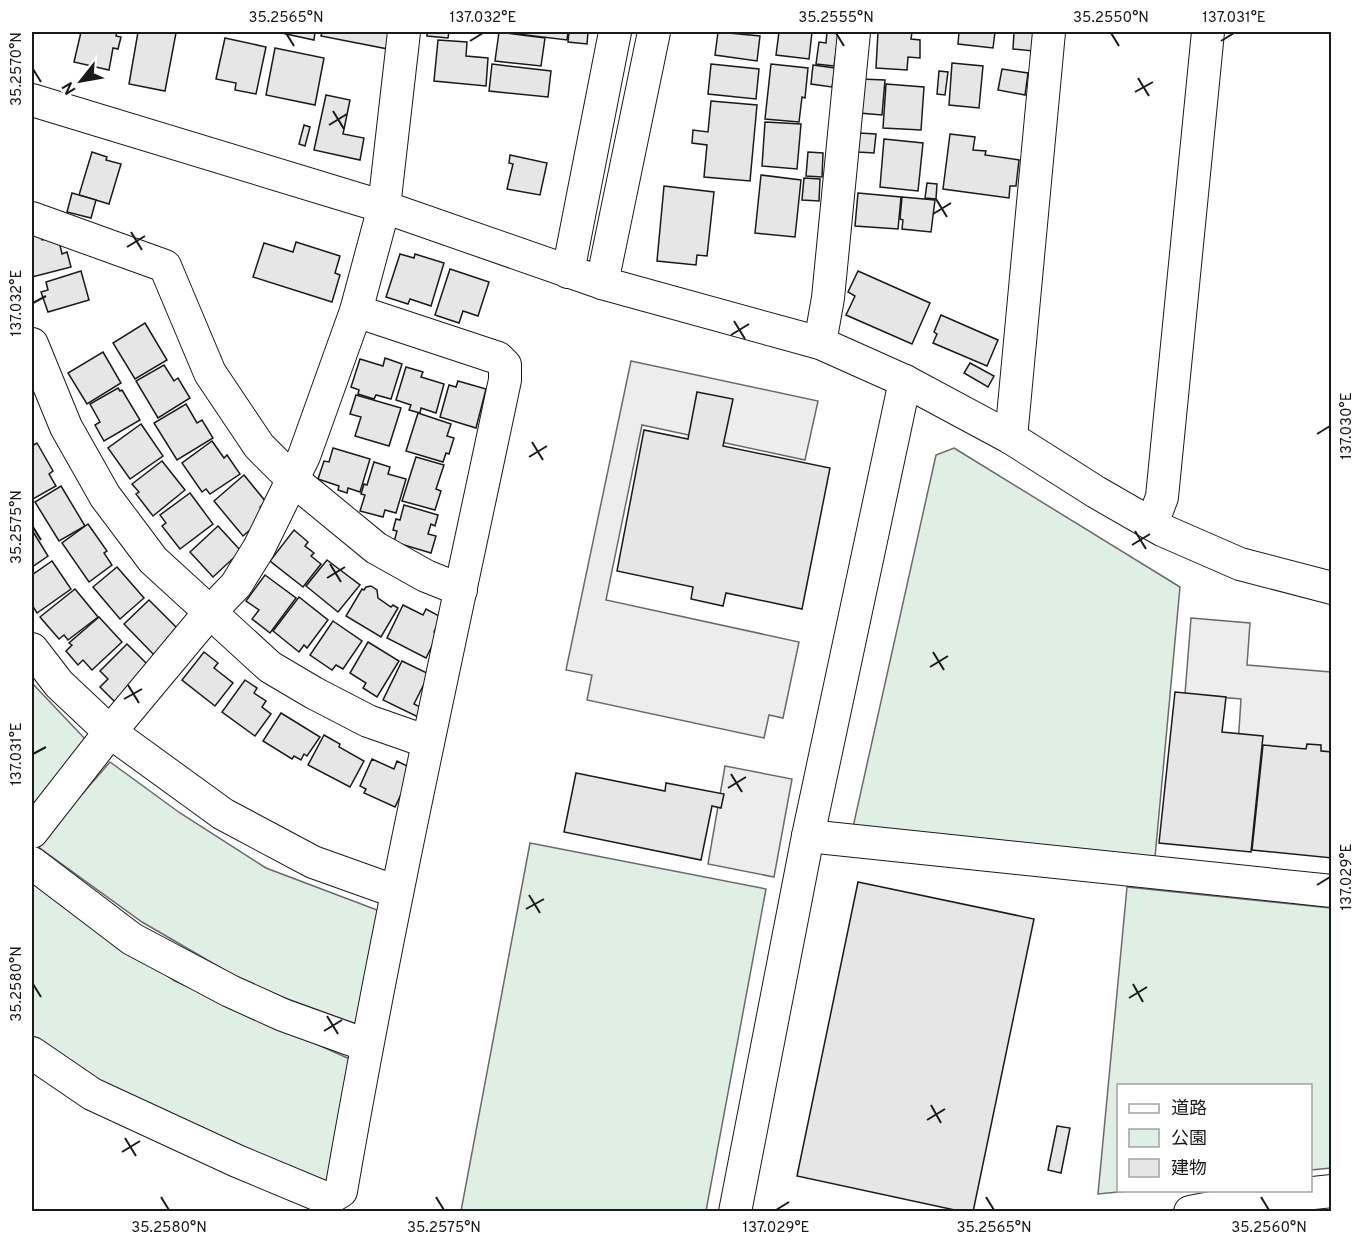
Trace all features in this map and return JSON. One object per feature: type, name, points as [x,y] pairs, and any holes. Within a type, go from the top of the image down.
[{"type":"street","points":[[32,832],[110,732],[210,612],[236,585],[259,548],[304,456],[356,311],[384,207],[404,32]]},
{"type":"street","points":[[568,272],[615,32]]},
{"type":"street","points":[[602,283],[654,32]]},
{"type":"street","points":[[820,343],[828,298],[854,32]]},
{"type":"street","points":[[1011,438],[1048,32]]},
{"type":"street","points":[[1152,524],[1162,497],[1208,32]]},
{"type":"street","points":[[32,100],[384,207],[602,283],[820,343],[905,381],[1011,438],[1096,492],[1152,524],[1240,564],[1332,588]]},
{"type":"street","points":[[32,218],[165,266],[210,373],[260,446],[292,479],[376,548],[426,576],[461,590]]},
{"type":"street","points":[[32,1053],[92,1094],[237,1161],[327,1199],[341,1191],[366,1045],[505,380],[505,365],[498,358],[356,311]]},
{"type":"street","points":[[32,344],[66,427],[105,495],[153,560],[270,667],[368,721],[428,742]]},
{"type":"street","points":[[735,1212],[808,836],[905,381]]},
{"type":"street","points":[[32,649],[59,684],[110,732],[224,814],[313,862],[397,892]]},
{"type":"street","points":[[808,836],[1332,891]]},
{"type":"street","points":[[32,862],[132,939],[230,991],[283,1014],[366,1045]]},
{"type":"street","points":[[1190,1212],[1258,1199],[1332,1191]]},
{"type":"green space","points":[[954,448],[1180,587],[1154,868],[853,827],[936,455]]},
{"type":"green space","points":[[32,683],[88,742],[32,808]]},
{"type":"green space","points":[[110,762],[180,813],[266,868],[385,913],[362,1026],[252,986],[142,922],[37,846]]},
{"type":"green space","points":[[530,843],[766,889],[706,1211],[461,1211]]},
{"type":"green space","points":[[32,883],[175,981],[352,1060],[329,1186],[224,1149],[32,1044]]},
{"type":"green space","points":[[1127,887],[1331,908],[1331,1168],[1312,1170],[1312,1084],[1117,1084],[1118,1192],[1098,1194]]},
{"type":"shaded area","points":[[631,361],[818,401],[805,460],[642,425],[606,600],[799,642],[783,718],[769,715],[764,738],[587,700],[592,675],[566,670]]},
{"type":"shaded area","points":[[1191,618],[1250,623],[1247,665],[1331,672],[1331,752],[1238,745],[1241,699],[1185,694]]},
{"type":"shaded area","points":[[725,766],[792,779],[774,877],[708,864]]},
{"type":"building","points":[[81,32],[117,32],[116,36],[121,37],[118,49],[113,48],[109,70],[74,62]]},
{"type":"building","points":[[138,32],[176,33],[165,91],[129,84]]},
{"type":"building","points":[[277,32],[315,32],[314,40]]},
{"type":"building","points":[[322,32],[391,32],[388,49],[321,36]]},
{"type":"building","points":[[427,32],[449,32],[448,38],[427,36]]},
{"type":"building","points":[[499,32],[545,38],[541,66],[495,61]]},
{"type":"building","points":[[501,32],[568,32],[567,40]]},
{"type":"building","points":[[569,32],[588,32],[587,44],[568,42]]},
{"type":"building","points":[[718,32],[760,36],[757,61],[715,55]]},
{"type":"building","points":[[779,32],[812,32],[809,59],[776,55]]},
{"type":"building","points":[[827,32],[839,32],[834,66],[816,64],[819,42],[826,43]]},
{"type":"building","points":[[878,32],[912,32],[911,39],[920,40],[920,58],[908,57],[907,70],[876,68]]},
{"type":"building","points":[[959,32],[995,32],[993,48],[958,44]]},
{"type":"building","points":[[1014,32],[1034,32],[1033,51],[1013,49]]},
{"type":"building","points":[[225,38],[266,47],[256,94],[235,90],[236,83],[216,79]]},
{"type":"building","points":[[438,40],[467,42],[466,56],[488,58],[486,86],[434,81]]},
{"type":"building","points":[[275,48],[324,58],[315,105],[266,95]]},
{"type":"building","points":[[952,63],[983,66],[979,108],[949,105]]},
{"type":"building","points":[[492,64],[551,71],[548,97],[489,91]]},
{"type":"building","points":[[711,64],[759,69],[756,99],[708,94]]},
{"type":"building","points":[[771,64],[808,68],[805,98],[802,97],[799,122],[765,119]]},
{"type":"building","points":[[813,65],[835,68],[832,87],[811,84]]},
{"type":"building","points":[[1002,69],[1028,73],[1025,95],[998,90]]},
{"type":"building","points":[[939,71],[948,72],[945,95],[937,94]]},
{"type":"building","points":[[861,79],[885,80],[882,115],[859,113]]},
{"type":"building","points":[[886,84],[924,87],[921,130],[883,128]]},
{"type":"building","points":[[326,95],[350,100],[343,134],[364,138],[360,160],[314,150]]},
{"type":"building","points":[[711,101],[757,105],[750,181],[704,177],[707,145],[692,143],[693,130],[708,132]]},
{"type":"building","points":[[765,122],[801,124],[797,169],[762,166]]},
{"type":"building","points":[[304,125],[310,127],[305,146],[299,144]]},
{"type":"building","points":[[859,133],[876,134],[874,153],[858,152]]},
{"type":"building","points":[[950,134],[975,137],[973,150],[986,151],[985,155],[1019,160],[1016,186],[1010,186],[1009,198],[943,189]]},
{"type":"building","points":[[884,139],[923,143],[918,191],[880,187]]},
{"type":"building","points":[[92,152],[107,157],[106,160],[121,164],[109,204],[79,195]]},
{"type":"building","points":[[808,152],[823,153],[822,177],[806,176]]},
{"type":"building","points":[[510,155],[547,163],[540,195],[507,189],[513,164],[509,163]]},
{"type":"building","points":[[761,175],[801,180],[795,237],[755,233]]},
{"type":"building","points":[[804,178],[820,179],[819,201],[802,200]]},
{"type":"building","points":[[927,183],[937,184],[936,199],[925,198]]},
{"type":"building","points":[[664,186],[714,192],[707,256],[697,255],[696,265],[657,261]]},
{"type":"building","points":[[72,193],[96,200],[91,218],[67,212]]},
{"type":"building","points":[[858,193],[901,197],[898,229],[855,226]]},
{"type":"building","points":[[902,197],[935,200],[931,232],[902,229],[903,220],[900,219]]},
{"type":"building","points":[[40,231],[42,240],[58,237],[62,254],[67,252],[71,267],[32,277],[32,233]]},
{"type":"building","points":[[296,242],[340,256],[335,273],[340,275],[332,302],[253,277],[264,243],[293,252]]},
{"type":"building","points":[[400,254],[414,258],[415,254],[444,263],[431,306],[410,299],[408,304],[386,297]]},
{"type":"building","points":[[450,269],[489,282],[478,316],[463,311],[459,323],[435,315]]},
{"type":"building","points":[[81,271],[89,300],[48,312],[41,292],[48,290],[46,282]]},
{"type":"building","points":[[858,271],[930,303],[912,344],[846,315],[855,296],[848,292]]},
{"type":"building","points":[[941,315],[998,340],[987,366],[933,343],[937,334],[934,332]]},
{"type":"building","points":[[145,323],[167,360],[135,379],[113,343]]},
{"type":"building","points":[[103,352],[121,383],[87,404],[68,373]]},
{"type":"building","points":[[385,358],[402,364],[391,399],[376,395],[374,399],[358,394],[359,390],[351,387],[360,359],[383,366]]},
{"type":"building","points":[[970,363],[994,376],[988,387],[964,373]]},
{"type":"building","points":[[164,365],[174,381],[178,378],[190,398],[158,418],[136,381]]},
{"type":"building","points":[[406,367],[423,372],[421,377],[444,384],[436,413],[421,408],[420,413],[409,410],[411,405],[396,400]]},
{"type":"building","points":[[458,381],[486,389],[476,428],[440,417],[449,385],[456,387]]},
{"type":"building","points":[[118,388],[122,390],[140,420],[104,441],[95,425],[100,422],[90,404]]},
{"type":"building","points":[[697,392],[733,399],[723,446],[830,468],[802,609],[726,593],[723,606],[691,599],[693,587],[617,571],[644,430],[688,439]]},
{"type":"building","points":[[356,395],[401,408],[389,446],[355,436],[361,417],[350,414]]},
{"type":"building","points":[[186,404],[197,423],[202,420],[213,438],[177,460],[154,423]]},
{"type":"building","points":[[418,413],[451,424],[447,436],[454,438],[449,454],[446,453],[443,462],[406,451]]},
{"type":"building","points":[[141,424],[163,456],[130,479],[108,448]]},
{"type":"building","points":[[212,441],[224,458],[227,455],[240,474],[210,494],[206,489],[202,492],[182,463]]},
{"type":"building","points":[[37,443],[53,471],[49,474],[56,486],[33,499],[32,446]]},
{"type":"building","points":[[333,448],[370,459],[360,492],[348,488],[347,493],[338,490],[339,486],[318,479],[324,461],[329,462]]},
{"type":"building","points":[[416,457],[444,465],[436,489],[441,491],[435,510],[402,501]]},
{"type":"building","points":[[162,461],[185,490],[153,516],[136,494],[139,492],[132,484]]},
{"type":"building","points":[[374,462],[390,467],[388,474],[406,479],[396,513],[385,510],[383,517],[360,511],[365,495],[361,494],[364,484],[367,485]]},
{"type":"building","points":[[244,475],[266,502],[260,507],[267,515],[243,536],[214,501]]},
{"type":"building","points":[[61,486],[85,526],[59,541],[35,502]]},
{"type":"building","points":[[190,493],[213,524],[180,549],[162,526],[166,523],[160,515]]},
{"type":"building","points":[[404,505],[438,515],[435,526],[431,524],[428,534],[436,536],[431,553],[394,542],[397,531],[393,530],[396,519],[400,520]]},
{"type":"building","points":[[88,524],[107,551],[104,553],[112,565],[89,582],[62,543]]},
{"type":"building","points":[[218,526],[241,551],[213,577],[190,552]]},
{"type":"building","points":[[32,530],[48,556],[32,567]]},
{"type":"building","points":[[294,530],[308,542],[305,546],[314,553],[311,556],[321,564],[303,587],[270,561]]},
{"type":"building","points":[[327,560],[360,585],[338,612],[306,586]]},
{"type":"building","points":[[52,561],[71,589],[37,613],[32,605],[32,575]]},
{"type":"building","points":[[117,567],[144,598],[120,619],[93,587]]},
{"type":"building","points":[[265,575],[296,598],[270,633],[252,619],[259,610],[246,601]]},
{"type":"building","points":[[371,586],[377,590],[378,598],[391,607],[393,605],[398,608],[381,637],[346,616],[362,589]]},
{"type":"building","points":[[75,589],[98,617],[68,640],[64,635],[59,639],[40,617]]},
{"type":"building","points":[[299,597],[328,620],[307,648],[304,645],[299,652],[273,631]]},
{"type":"building","points":[[149,600],[181,632],[156,657],[124,624]]},
{"type":"building","points":[[403,605],[423,615],[426,609],[441,617],[434,632],[438,634],[426,658],[387,638]]},
{"type":"building","points":[[99,617],[122,642],[92,670],[83,660],[78,665],[66,651],[72,645],[69,643]]},
{"type":"building","points":[[333,621],[362,641],[343,669],[336,665],[332,670],[310,655]]},
{"type":"building","points":[[368,642],[399,661],[377,697],[363,688],[366,683],[350,673]]},
{"type":"building","points":[[127,644],[150,667],[115,702],[100,687],[108,679],[100,671]]},
{"type":"building","points":[[204,652],[218,663],[214,668],[233,683],[215,706],[182,680]]},
{"type":"building","points":[[402,661],[429,674],[414,704],[422,708],[418,717],[383,700]]},
{"type":"building","points":[[245,680],[257,688],[254,693],[266,701],[262,707],[271,714],[255,736],[222,712]]},
{"type":"building","points":[[1175,692],[1226,697],[1222,732],[1263,736],[1251,852],[1159,843]]},
{"type":"building","points":[[281,713],[320,737],[307,756],[304,754],[301,760],[294,756],[292,759],[263,741]]},
{"type":"building","points":[[324,735],[340,744],[339,747],[364,761],[350,787],[308,765]]},
{"type":"building","points":[[1307,744],[1321,745],[1321,751],[1332,752],[1332,858],[1252,850],[1263,745],[1306,749]]},
{"type":"building","points":[[372,759],[394,769],[397,761],[413,769],[395,807],[364,793],[366,789],[360,786]]},
{"type":"building","points":[[576,773],[665,791],[666,783],[724,794],[721,808],[712,806],[701,860],[564,832]]},
{"type":"building","points":[[858,882],[1034,919],[973,1212],[964,1212],[797,1176]]},
{"type":"building","points":[[1057,1126],[1070,1128],[1061,1173],[1048,1170]]}]
